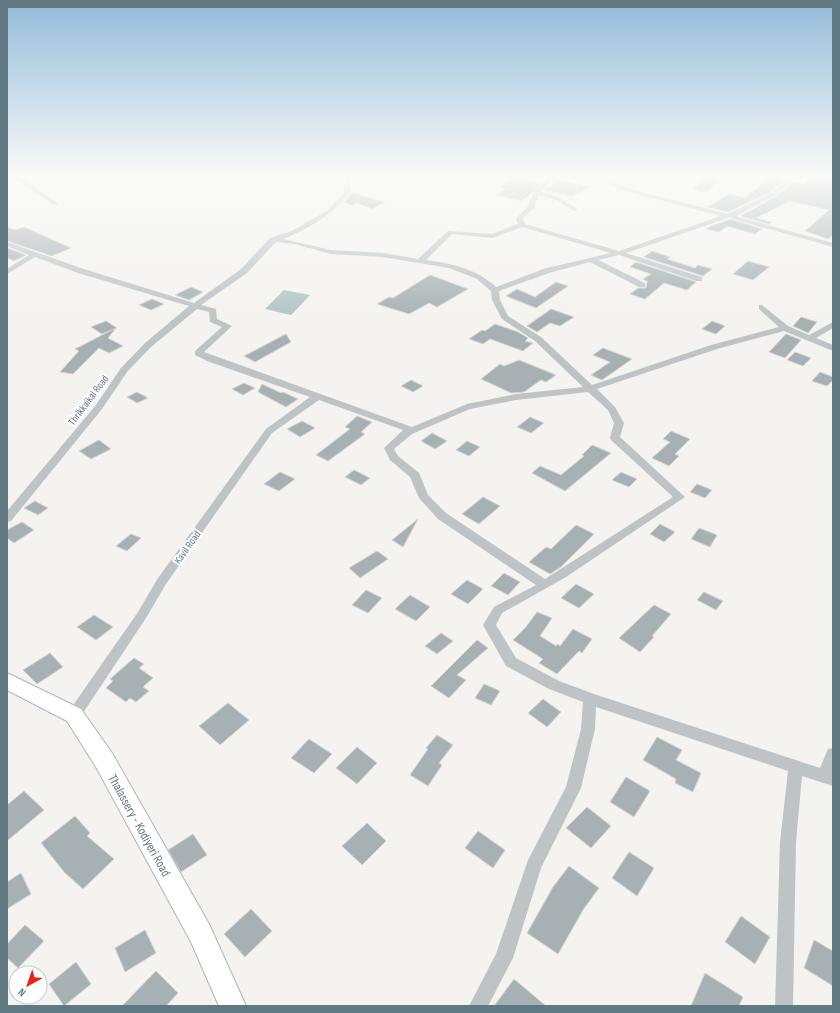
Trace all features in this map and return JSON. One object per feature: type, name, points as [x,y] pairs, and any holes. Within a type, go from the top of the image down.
[{"type":"main road","name":"Thalassery - Kodiyeri Road","points":[[7,681],[74,715],[104,760],[196,926],[233,1006]]},
{"type":"street","points":[[273,240],[294,232],[307,224]]},
{"type":"street","points":[[495,290],[546,271],[619,253],[704,224]]},
{"type":"street","points":[[759,224],[832,243]]},
{"type":"street","points":[[420,261],[450,232],[493,236],[522,226],[619,253],[699,278]]},
{"type":"street","points":[[273,240],[295,242],[331,252],[383,255],[451,266],[480,277],[495,290],[496,300],[505,317],[538,339],[612,410],[619,423],[615,438],[680,498],[633,527],[588,559],[545,585],[498,610],[489,625],[511,662],[554,685],[590,699],[829,778],[833,754]]},
{"type":"street","name":"Thrikkaikal Road","points":[[7,518],[99,407],[124,370],[148,346],[196,305],[244,271],[273,240]]},
{"type":"street","points":[[7,244],[81,271],[213,311],[213,320],[228,326],[198,353],[210,359],[408,428],[408,432]]},
{"type":"street","points":[[7,272],[35,254]]},
{"type":"street","points":[[591,260],[642,285]]},
{"type":"street","points":[[762,307],[785,328],[833,348]]},
{"type":"street","points":[[810,338],[833,325]]},
{"type":"street","points":[[545,585],[442,516],[423,496],[415,475],[394,458],[389,448],[408,432],[467,407],[516,397],[589,389],[714,347],[785,328]]},
{"type":"street","name":"Kavil Road","points":[[74,715],[142,615],[162,581],[269,431],[318,396]]},
{"type":"street","points":[[478,1006],[504,958],[534,866],[573,788],[588,729],[590,699]]},
{"type":"street","points":[[784,1006],[788,842],[796,766]]},
{"type":"shaded area","points":[[284,290],[310,295],[291,315],[265,309]]},
{"type":"building","points":[[716,224],[747,224],[762,229],[755,234],[727,226],[719,232],[706,229]]},
{"type":"building","points":[[813,224],[833,224],[833,235],[828,239],[805,231]]},
{"type":"building","points":[[7,227],[15,230],[24,227],[71,248],[52,256],[7,241]]},
{"type":"building","points":[[7,248],[26,255],[14,261],[7,258]]},
{"type":"building","points":[[652,251],[670,257],[667,259],[695,268],[698,265],[712,269],[703,276],[644,257]]},
{"type":"building","points":[[748,261],[769,267],[753,280],[733,274]]},
{"type":"building","points":[[636,262],[696,282],[687,290],[664,283],[645,299],[630,294],[638,288],[646,288],[647,281],[643,279],[651,274],[630,267]]},
{"type":"building","points":[[430,275],[468,289],[437,307],[429,303],[409,314],[377,304],[389,297],[393,298]]},
{"type":"building","points":[[556,282],[568,286],[536,308],[506,296],[517,289],[535,297]]},
{"type":"building","points":[[191,287],[203,292],[189,300],[175,295]]},
{"type":"building","points":[[152,299],[164,304],[151,310],[139,305]]},
{"type":"building","points":[[551,309],[574,317],[560,326],[550,323],[537,332],[527,326]]},
{"type":"building","points":[[801,317],[817,322],[808,333],[793,326]]},
{"type":"building","points":[[106,321],[117,328],[102,334],[91,327]]},
{"type":"building","points":[[712,321],[725,326],[716,334],[702,329]]},
{"type":"building","points":[[495,324],[518,332],[528,338],[525,341],[533,343],[523,351],[490,339],[483,344],[469,339],[482,330],[485,331]]},
{"type":"building","points":[[116,328],[108,338],[123,346],[109,353],[99,348],[73,374],[60,372],[79,351],[75,349]]},
{"type":"building","points":[[286,334],[291,342],[255,362],[244,356]]},
{"type":"building","points":[[786,334],[801,340],[785,358],[769,352]]},
{"type":"building","points":[[603,348],[632,359],[602,380],[591,375],[610,362],[593,355]]},
{"type":"building","points":[[795,352],[811,358],[803,366],[787,360]]},
{"type":"building","points":[[519,360],[556,375],[546,382],[541,380],[524,392],[511,393],[481,379],[500,364],[504,366]]},
{"type":"building","points":[[820,372],[833,377],[833,380],[827,386],[812,381]]},
{"type":"building","points":[[411,380],[423,386],[413,392],[401,386]]},
{"type":"building","points":[[244,383],[255,388],[243,395],[232,389]]},
{"type":"building","points":[[262,384],[298,399],[286,407],[258,392]]},
{"type":"building","points":[[137,392],[148,398],[137,403],[127,397]]},
{"type":"building","points":[[357,416],[372,422],[361,432],[365,434],[328,461],[316,455],[350,429],[345,427]]},
{"type":"building","points":[[530,417],[544,423],[531,433],[517,427]]},
{"type":"building","points":[[302,421],[315,428],[300,437],[287,429]]},
{"type":"building","points":[[671,431],[690,439],[675,454],[679,456],[669,466],[652,458],[670,442],[663,439]]},
{"type":"building","points":[[432,433],[447,441],[435,449],[421,441]]},
{"type":"building","points":[[99,440],[111,449],[91,459],[79,451]]},
{"type":"building","points":[[467,441],[480,447],[469,456],[456,450]]},
{"type":"building","points":[[592,445],[611,453],[565,491],[532,473],[540,466],[561,475],[584,456],[582,455]]},
{"type":"building","points":[[354,470],[370,478],[361,485],[345,477]]},
{"type":"building","points":[[280,472],[295,479],[279,491],[264,484]]},
{"type":"building","points":[[621,472],[637,479],[629,487],[612,480]]},
{"type":"building","points":[[697,484],[712,490],[705,498],[690,492]]},
{"type":"building","points":[[483,497],[500,506],[479,524],[462,514]]},
{"type":"building","points":[[35,501],[48,508],[38,515],[24,508]]},
{"type":"building","points":[[418,519],[403,547],[392,540]]},
{"type":"building","points":[[22,522],[34,530],[14,543],[7,538],[7,530]]},
{"type":"building","points":[[660,524],[675,532],[664,542],[650,534]]},
{"type":"building","points":[[576,525],[594,534],[561,567],[550,574],[529,562],[546,547],[551,549]]},
{"type":"building","points":[[699,528],[717,535],[710,547],[691,539]]},
{"type":"building","points":[[131,534],[141,538],[127,551],[116,546]]},
{"type":"building","points":[[377,551],[388,559],[360,578],[349,568]]},
{"type":"building","points":[[504,573],[520,582],[508,595],[491,586]]},
{"type":"building","points":[[467,580],[483,589],[468,604],[451,594]]},
{"type":"building","points":[[576,584],[594,594],[579,608],[561,598]]},
{"type":"building","points":[[366,590],[382,598],[368,613],[352,605]]},
{"type":"building","points":[[704,592],[723,601],[716,610],[697,600]]},
{"type":"building","points":[[410,595],[430,607],[416,621],[395,609]]},
{"type":"building","points":[[654,605],[671,614],[652,636],[654,637],[640,652],[619,638]]},
{"type":"building","points":[[537,612],[552,618],[540,636],[556,646],[557,644],[560,646],[573,629],[592,639],[582,653],[579,651],[557,674],[539,663],[543,659],[513,640],[526,627]]},
{"type":"building","points":[[94,615],[113,627],[96,640],[77,627]]},
{"type":"building","points":[[441,633],[453,641],[437,654],[425,646]]},
{"type":"building","points":[[477,640],[488,648],[457,675],[466,680],[449,698],[431,686]]},
{"type":"building","points":[[50,653],[63,667],[37,684],[23,670]]},
{"type":"building","points":[[134,658],[144,664],[139,668],[153,678],[143,687],[149,691],[136,702],[130,698],[126,702],[106,688],[113,681],[110,679]]},
{"type":"building","points":[[484,684],[500,691],[491,705],[475,698]]},
{"type":"building","points":[[543,699],[561,712],[547,727],[528,713]]},
{"type":"building","points":[[228,703],[249,720],[220,745],[199,726]]},
{"type":"building","points":[[437,735],[453,745],[439,763],[442,765],[428,786],[410,775],[428,749],[426,748]]},
{"type":"building","points":[[657,737],[682,750],[676,760],[701,773],[693,792],[675,783],[676,779],[643,760]]},
{"type":"building","points":[[309,739],[332,754],[314,773],[291,758]]},
{"type":"building","points":[[357,747],[377,763],[357,784],[336,768]]},
{"type":"building","points":[[626,777],[650,791],[634,817],[610,802]]},
{"type":"building","points":[[24,791],[44,810],[7,841],[7,805]]},
{"type":"building","points":[[587,807],[611,826],[591,848],[566,828]]},
{"type":"building","points":[[75,816],[90,833],[87,836],[114,859],[83,889],[65,873],[41,843]]},
{"type":"building","points":[[367,823],[386,841],[362,865],[342,846]]},
{"type":"building","points":[[478,831],[505,850],[493,868],[465,848]]},
{"type":"building","points":[[193,834],[207,855],[181,872],[168,850]]},
{"type":"building","points":[[629,852],[654,868],[637,896],[612,878]]},
{"type":"building","points":[[569,866],[599,888],[583,910],[558,954],[527,933],[553,887]]},
{"type":"building","points":[[21,873],[31,894],[7,909],[7,882]]},
{"type":"building","points":[[251,909],[272,931],[245,957],[224,934]]},
{"type":"building","points":[[741,916],[770,937],[755,964],[725,942]]},
{"type":"building","points":[[25,925],[44,941],[21,965],[15,965],[7,958],[7,944]]},
{"type":"building","points":[[145,930],[156,953],[125,972],[115,948]]},
{"type":"building","points":[[814,940],[833,951],[833,986],[804,968]]},
{"type":"building","points":[[76,962],[91,984],[64,1006],[49,984]]},
{"type":"building","points":[[156,971],[178,993],[166,1006],[122,1006]]},
{"type":"building","points":[[705,973],[743,997],[739,1006],[691,1006]]},
{"type":"building","points":[[514,979],[546,1006],[494,1006]]}]
